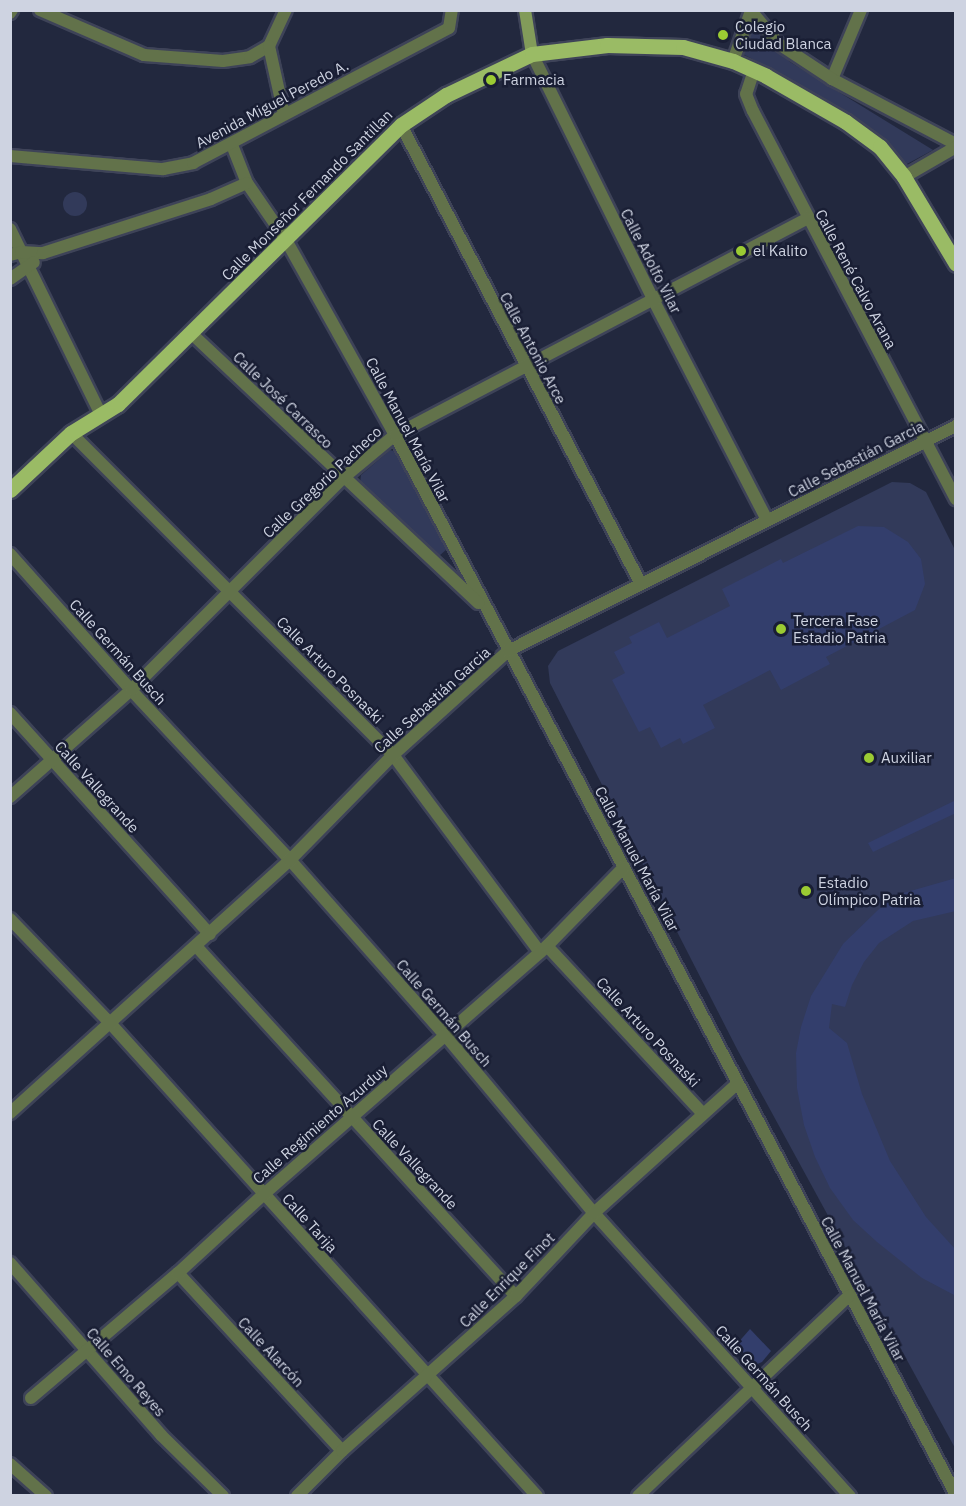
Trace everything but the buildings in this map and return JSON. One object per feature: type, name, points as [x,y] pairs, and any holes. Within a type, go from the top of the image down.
[{"type":"main road","name":"Calle Adolfo Vilar","points":[[525,10],[532,54]]},
{"type":"main road","name":"Calle Monseñor Fernando Santillan","points":[[10,490],[71,433],[118,404],[192,334],[401,125],[446,95],[532,54],[607,45],[683,47],[733,61],[754,70],[846,122],[880,147],[904,177],[956,264]]},
{"type":"street","points":[[40,10],[144,55],[223,61],[249,57],[269,46],[286,10]]},
{"type":"street","name":"Avenida Miguel Peredo A.","points":[[10,156],[163,169],[194,163],[232,145],[285,114],[448,28],[452,10]]},
{"type":"street","points":[[832,79],[861,10]]},
{"type":"street","points":[[733,61],[751,11],[779,44],[832,79],[956,145]]},
{"type":"street","points":[[269,46],[285,114]]},
{"type":"street","name":"Calle Adolfo Vilar","points":[[532,54],[654,301],[767,520]]},
{"type":"street","name":"Calle René Calvo Arana","points":[[754,70],[746,94],[807,219],[956,499]]},
{"type":"street","name":"Calle Antonio Arce","points":[[401,125],[526,368],[641,584]]},
{"type":"street","name":"Calle Manuel María Vilar","points":[[232,145],[248,183],[286,240],[394,435],[956,1495]]},
{"type":"street","points":[[904,177],[956,145]]},
{"type":"street","points":[[16,253],[43,253],[211,199],[248,183]]},
{"type":"street","name":"Calle Gregorio Pacheco","points":[[10,797],[131,690],[343,478],[394,435],[526,368],[807,219]]},
{"type":"street","points":[[10,229],[16,253],[29,267],[101,415]]},
{"type":"street","points":[[10,279],[29,267],[43,253]]},
{"type":"street","name":"Calle José Carrasco","points":[[192,334],[486,610]]},
{"type":"street","name":"Calle Sebastián Garcia","points":[[10,1113],[290,860],[393,755],[508,651],[956,426]]},
{"type":"street","name":"Calle Arturo Posnaski","points":[[71,433],[393,755],[543,949],[702,1113]]},
{"type":"street","name":"Calle Germán Busch","points":[[10,554],[131,690],[290,860],[445,1035],[594,1214],[850,1496]]},
{"type":"street","name":"Calle Vallegrande","points":[[10,713],[210,934]]},
{"type":"street","name":"Calle Regimiento Azurduy","points":[[31,1398],[178,1273],[264,1194],[543,949],[624,867]]},
{"type":"street","name":"Calle Tarija","points":[[13,927],[110,1023],[537,1496]]},
{"type":"street","name":"Calle Vallegrande","points":[[196,946],[516,1296]]},
{"type":"street","name":"Calle Enrique Finot","points":[[297,1496],[342,1451],[429,1376],[516,1296],[594,1214],[702,1113],[737,1084]]},
{"type":"street","name":"Calle Emo Reyes","points":[[10,1263],[160,1435],[223,1496]]},
{"type":"street","name":"Calle Alarcón","points":[[178,1273],[342,1451]]},
{"type":"street","points":[[638,1496],[849,1296]]},
{"type":"street","points":[[10,1464],[46,1496]]},
{"type":"shaded area","points":[[752,27],[757,28],[790,62],[933,150],[905,165],[870,130],[797,83],[741,53]]},
{"type":"shaded area","points":[[75,192],[80,193],[86,199],[86,209],[80,215],[75,216],[70,215],[64,209],[63,204],[64,199],[70,193]]},
{"type":"shaded area","points":[[390,450],[397,452],[447,549],[439,556],[360,483],[361,475]]},
{"type":"shaded area","name":"Estadio Olímpico Patria","points":[[892,482],[910,483],[926,492],[956,552],[955,1448],[737,1049],[550,683],[548,666],[558,651]]},
{"type":"place","name":"Colegio Ciudad Blanca","points":[[723,35]]},
{"type":"place","name":"Farmacia","points":[[491,80]]},
{"type":"place","name":"el Kalito","points":[[741,251]]},
{"type":"place","name":"Tercera Fase Estadio Patria","points":[[781,629]]},
{"type":"place","name":"Auxiliar","points":[[869,758]]},
{"type":"place","name":"Estadio Olímpico Patria","points":[[806,891]]}]
